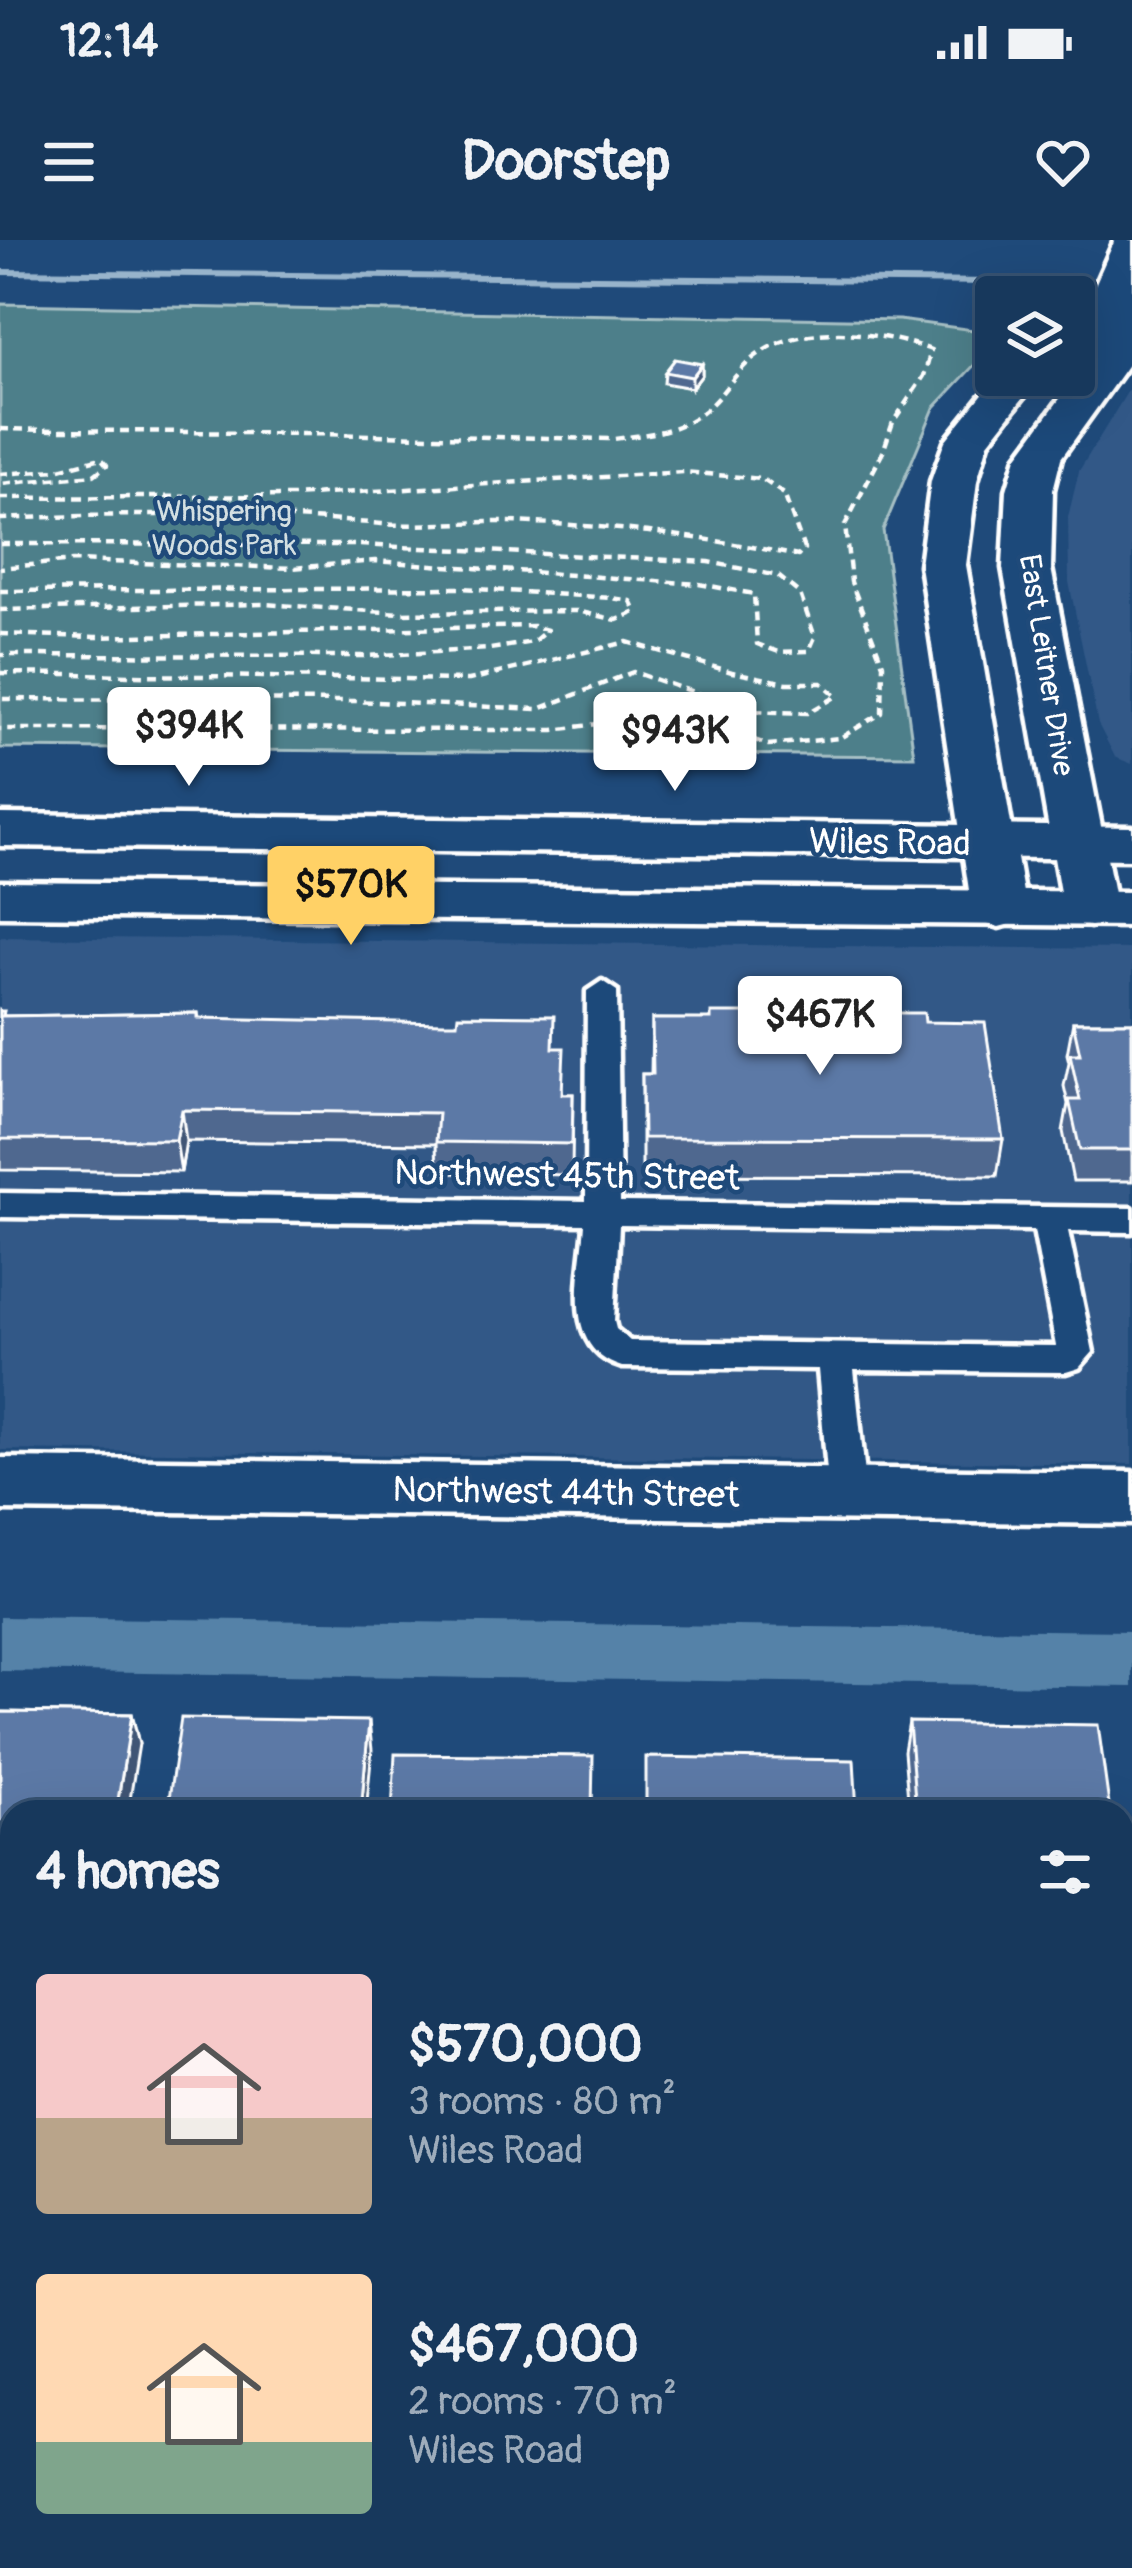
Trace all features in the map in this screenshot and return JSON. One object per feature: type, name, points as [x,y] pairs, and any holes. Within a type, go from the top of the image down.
[{"type":"street","name":"East Leitner Drive","points":[[1111,909],[1077,842],[1027,568],[1030,490],[1039,457],[1112,359],[1109,301],[1132,244]]},
{"type":"street","points":[[1095,311],[1109,301]]},
{"type":"street","points":[[998,910],[944,565],[954,481],[967,441],[1003,396]]},
{"type":"street","points":[[954,481],[1030,490]]},
{"type":"street","points":[[959,669],[1045,669]]},
{"type":"street","name":"Wiles Road","points":[[4,847],[1132,843]]},
{"type":"street","name":"Wiles Road","points":[[0,899],[1111,909]]},
{"type":"street","name":"Northwest 44th Street","points":[[0,1484],[1132,1498]]},
{"type":"lane","points":[[602,991],[603,1213],[597,1321],[598,1334],[622,1354],[1066,1358],[1075,1352],[1049,1219]]},
{"type":"lane","name":"Northwest 45th Street","points":[[0,1205],[1132,1220]]},
{"type":"lane","points":[[835,1357],[848,1494]]},
{"type":"path","points":[[0,429],[614,440],[670,429],[702,413],[740,370],[770,346],[879,335],[908,339],[931,350],[924,376],[892,422],[883,452],[844,525],[851,582],[884,664],[882,712],[840,738],[768,745],[717,726],[627,721],[554,730],[0,729]]},
{"type":"path","points":[[0,474],[56,470],[101,458],[107,465],[94,475],[0,484]]},
{"type":"path","points":[[0,498],[292,496],[684,472],[762,479],[784,494],[805,549],[798,556],[708,537],[462,520],[383,524],[338,517],[129,513],[0,519]]},
{"type":"path","points":[[0,544],[359,545],[709,562],[778,577],[800,594],[815,637],[809,651],[779,652],[757,644],[754,594],[699,584],[375,561],[293,568],[73,561],[0,568]]},
{"type":"path","points":[[0,591],[461,588],[612,598],[631,601],[636,612],[617,620],[577,611],[401,613],[263,604],[0,610]]},
{"type":"path","points":[[0,634],[95,638],[533,626],[547,630],[533,642],[490,650],[386,655],[0,655]]},
{"type":"path","points":[[0,673],[469,680],[627,641],[732,672],[787,682],[822,682],[837,696],[808,713],[750,711],[633,672],[539,710],[354,701],[0,698]]},
{"type":"shaded area","points":[[1132,384],[1132,764],[1115,757],[1098,724],[1069,582],[1068,517],[1079,471]]},
{"type":"shaded area","points":[[0,937],[1132,949],[1132,1464],[0,1450]]},
{"type":"green space","name":"Whispering Woods Park","points":[[0,304],[899,320],[975,330],[975,364],[934,408],[883,530],[914,756],[0,748]]},
{"type":"building","points":[[675,359],[702,364],[692,377],[665,372]]},
{"type":"building","points":[[0,1011],[3,1016],[198,1013],[198,1018],[445,1023],[457,1023],[458,1015],[554,1016],[553,1048],[564,1048],[562,1094],[573,1094],[572,1144],[436,1142],[438,1113],[182,1110],[176,1140],[0,1139]]},
{"type":"building","points":[[711,1013],[924,1013],[925,1022],[985,1023],[1003,1139],[643,1138],[642,1074],[653,1074],[652,1019],[711,1019]]},
{"type":"building","points":[[1073,1022],[1132,1022],[1132,1150],[1080,1150],[1069,1100],[1080,1100],[1070,1054],[1080,1054]]},
{"type":"building","points":[[0,1712],[132,1714],[118,1800],[0,1800]]},
{"type":"building","points":[[181,1718],[369,1721],[362,1800],[169,1800]]},
{"type":"building","points":[[909,1722],[1098,1725],[1108,1800],[915,1800]]},
{"type":"building","points":[[395,1754],[593,1756],[592,1800],[393,1800]]},
{"type":"building","points":[[646,1757],[854,1760],[856,1800],[646,1800]]},
{"type":"waterway","points":[[0,272],[975,282]]},
{"type":"waterway","points":[[0,1644],[1132,1659]]}]
